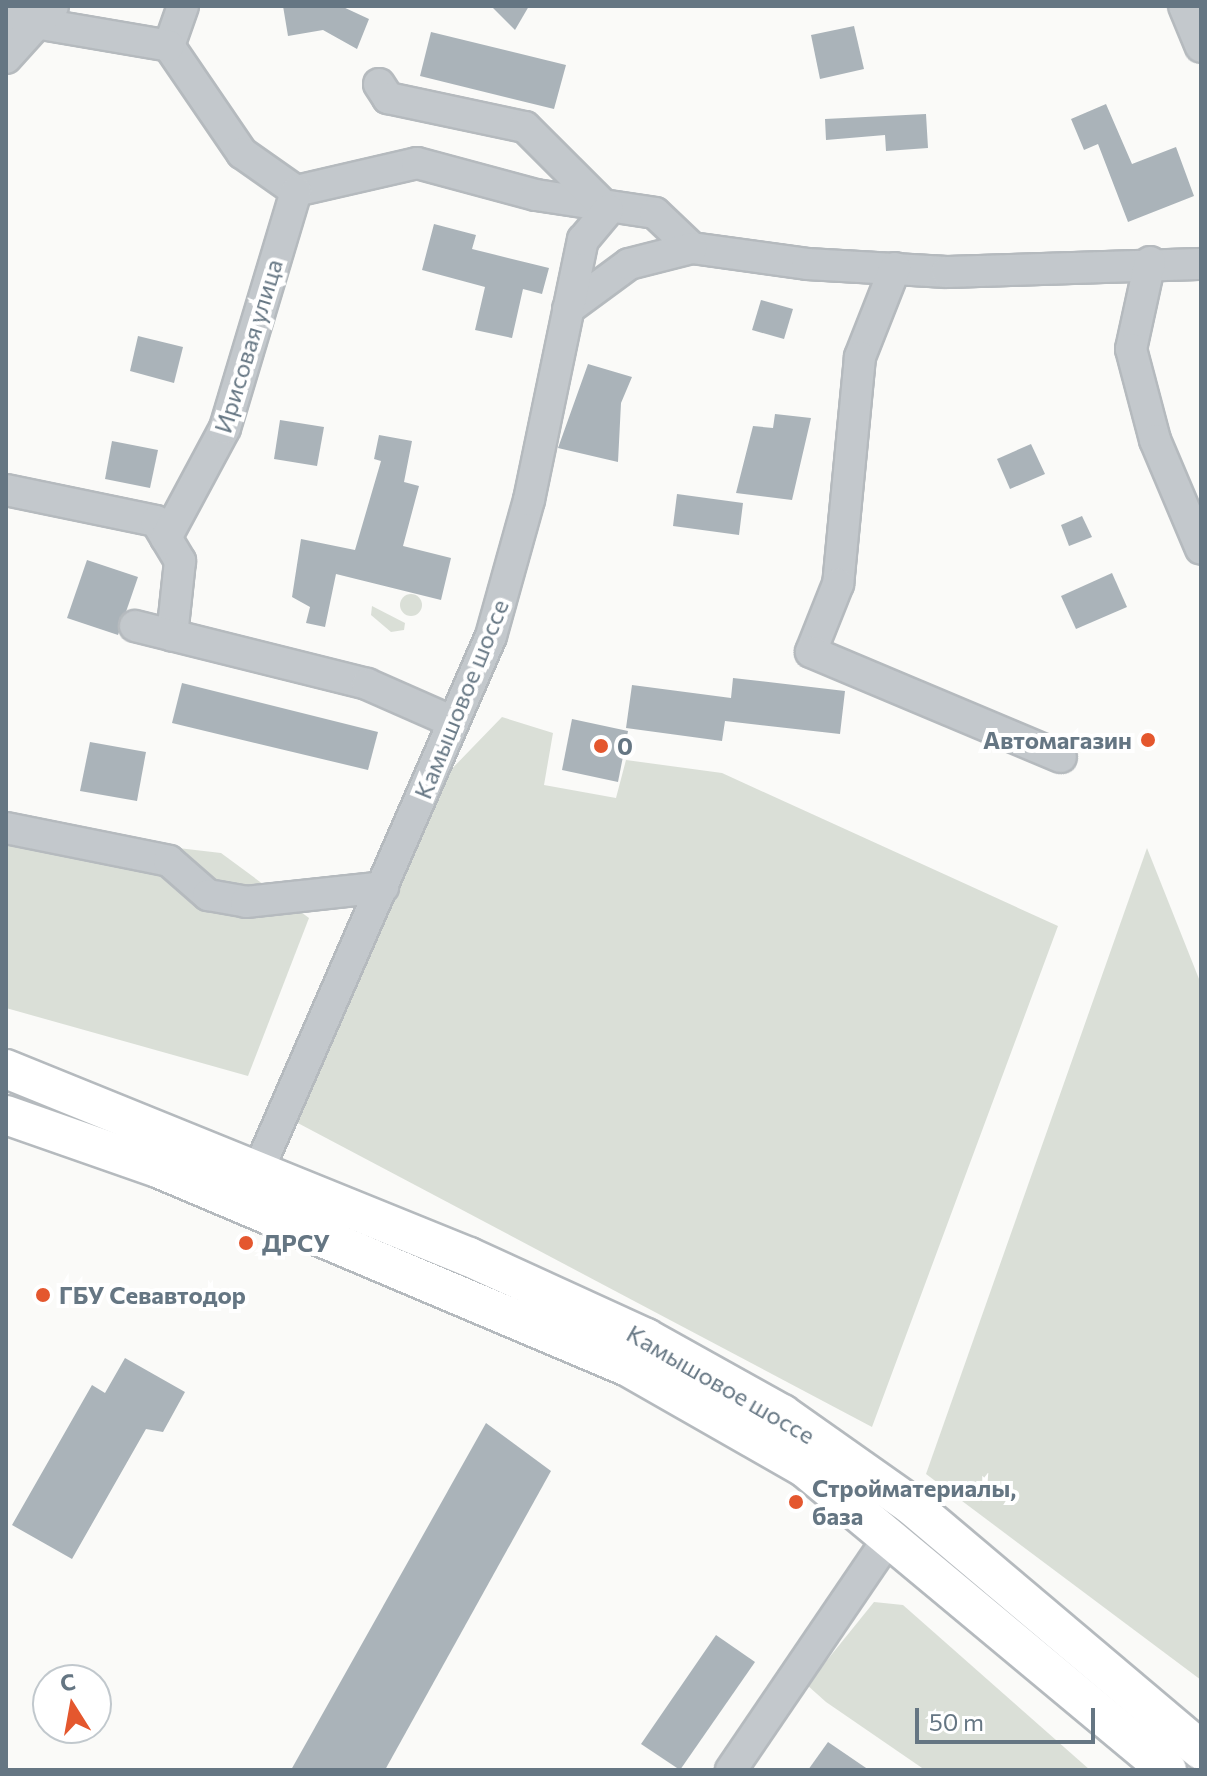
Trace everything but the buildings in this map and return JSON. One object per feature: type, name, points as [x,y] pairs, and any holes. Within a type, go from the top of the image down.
[{"type":"main road","name":"Камышовое шоссе","points":[[6,1069],[510,1275],[646,1338],[782,1414],[911,1505],[1201,1750]]},
{"type":"main road","name":"Камышовое шоссе","points":[[6,1115],[160,1169],[628,1367],[805,1468],[891,1535],[1167,1770]]},
{"type":"street","points":[[169,46],[183,6]]},
{"type":"street","points":[[1184,6],[1201,47]]},
{"type":"street","points":[[6,58],[47,16]]},
{"type":"street","points":[[6,18],[47,16],[169,46],[242,153],[296,191],[417,163],[608,210],[655,213],[692,248]]},
{"type":"street","points":[[379,84],[388,98],[525,127],[608,210]]},
{"type":"street","name":"Ирисовая улица","points":[[166,538],[225,428],[296,191]]},
{"type":"street","name":"Камышовое шоссе","points":[[257,1173],[491,636],[526,512],[583,240],[608,210]]},
{"type":"street","points":[[568,309],[629,264],[692,248],[895,268],[1150,262],[1201,264]]},
{"type":"street","points":[[1150,262],[1131,349],[1155,440],[1201,549]]},
{"type":"street","points":[[895,268],[860,357],[838,584],[811,652],[1061,757]]},
{"type":"street","points":[[6,490],[156,521],[180,561],[172,636]]},
{"type":"street","points":[[135,626],[367,684],[453,722]]},
{"type":"street","points":[[6,828],[169,861],[208,895],[246,902],[383,887]]},
{"type":"street","points":[[731,1770],[891,1535]]},
{"type":"shaded area","points":[[411,594],[419,597],[422,605],[419,613],[411,616],[403,613],[400,605],[403,597]]},
{"type":"shaded area","points":[[372,606],[405,623],[404,630],[391,632],[371,615]]},
{"type":"shaded area","points":[[502,717],[553,733],[544,785],[616,798],[626,760],[722,773],[1058,926],[872,1427],[294,1121],[442,779]]},
{"type":"shaded area","points":[[6,828],[221,853],[309,918],[248,1076],[6,1008]]},
{"type":"shaded area","points":[[1147,848],[1201,984],[1201,1680],[926,1474]]},
{"type":"shaded area","points":[[874,1602],[903,1605],[1090,1770],[925,1770],[826,1702],[807,1685]]},
{"type":"place","name":"Автомагазин","points":[[1148,740]]},
{"type":"place","name":"0","points":[[601,746]]},
{"type":"place","name":"ДРСУ","points":[[246,1243]]},
{"type":"place","name":"ГБУ Севавтодор","points":[[43,1295]]},
{"type":"place","name":"Стройматериалы, база","points":[[796,1502]]}]
